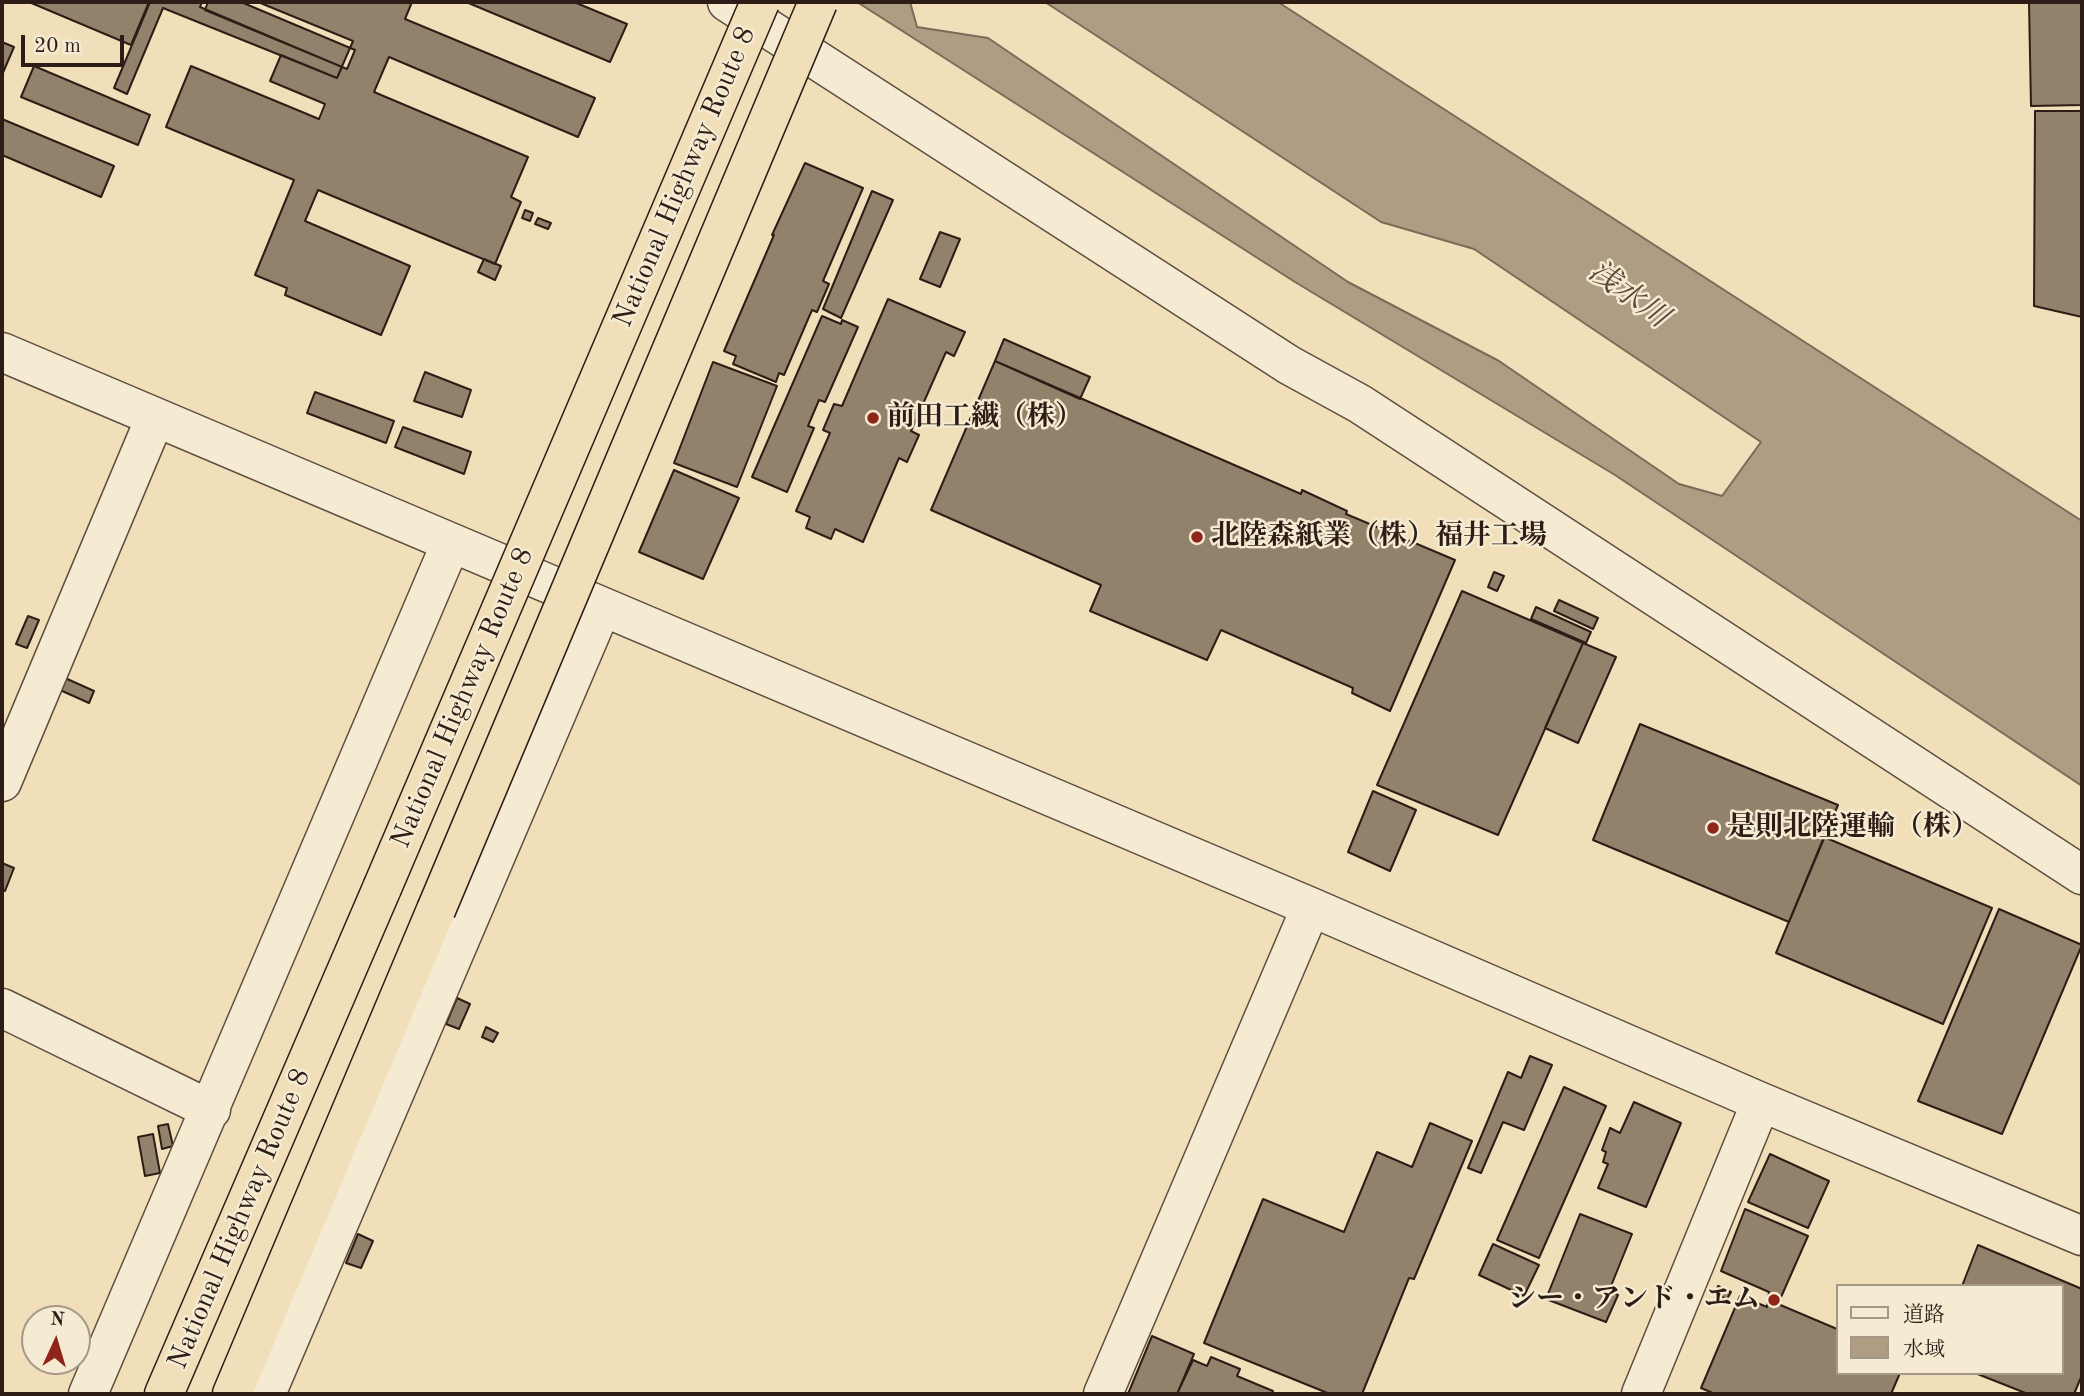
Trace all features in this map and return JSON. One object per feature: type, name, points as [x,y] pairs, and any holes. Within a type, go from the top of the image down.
[{"type":"highway","name":"National Highway Route 8","points":[[164,1394],[760,2]]},
{"type":"highway","name":"National Highway Route 8","points":[[232,1394],[818,2]]},
{"type":"street","points":[[727,2],[1289,365],[1360,404],[2082,875]]},
{"type":"street","points":[[2,352],[450,545],[1311,907],[1761,1102],[2082,1236]]},
{"type":"street","points":[[2,782],[155,418]]},
{"type":"street","points":[[88,1394],[450,545]]},
{"type":"street","points":[[266,1394],[602,607]]},
{"type":"street","points":[[1103,1394],[1311,907]]},
{"type":"street","points":[[2,1009],[211,1110]]},
{"type":"street","points":[[1641,1394],[1761,1102]]},
{"type":"water","name":"浅水川","points":[[857,2],[910,2],[917,27],[988,38],[1348,282],[1499,361],[1679,484],[1722,496],[1761,442],[1474,249],[1381,222],[1045,2],[1278,2],[2082,521],[2082,786],[1615,475],[1295,282]]},
{"type":"building","points":[[29,2],[149,2],[131,45]]},
{"type":"building","points":[[150,2],[202,2],[200,7],[342,67],[337,78],[163,8],[127,94],[114,88]]},
{"type":"building","points":[[208,2],[241,2],[355,50],[347,69],[205,10]]},
{"type":"building","points":[[258,2],[412,2],[405,19],[595,98],[578,137],[389,57],[374,92],[528,157],[511,197],[521,202],[495,264],[318,190],[305,221],[410,266],[381,335],[285,295],[287,288],[255,275],[294,180],[166,127],[191,66],[319,119],[325,104],[270,81],[281,55],[337,78],[353,41]]},
{"type":"building","points":[[466,2],[574,2],[627,24],[610,62]]},
{"type":"building","points":[[2082,2],[2082,105],[2031,106],[2029,3]]},
{"type":"building","points":[[2,42],[14,47],[2,75]]},
{"type":"building","points":[[34,66],[150,115],[138,145],[21,97]]},
{"type":"building","points":[[2035,111],[2082,111],[2082,317],[2034,306]]},
{"type":"building","points":[[2,119],[114,166],[101,197],[2,155]]},
{"type":"building","points":[[805,163],[863,188],[823,281],[829,284],[817,312],[812,310],[784,375],[779,373],[776,382],[733,364],[736,356],[724,351]]},
{"type":"building","points":[[872,191],[893,200],[841,318],[823,309]]},
{"type":"building","points":[[525,210],[533,213],[530,221],[522,218]]},
{"type":"building","points":[[538,218],[551,223],[548,229],[535,224]]},
{"type":"building","points":[[940,232],[960,239],[940,287],[920,279]]},
{"type":"building","points":[[484,259],[501,266],[495,280],[478,272]]},
{"type":"building","name":"前田工繊（株）","points":[[888,299],[965,332],[954,356],[946,352],[911,431],[919,435],[907,462],[899,458],[863,542],[835,529],[831,539],[806,528],[810,517],[796,511],[830,433],[823,430],[834,404],[842,406]]},
{"type":"building","points":[[822,316],[858,327],[825,402],[819,400],[808,426],[814,428],[787,492],[752,477]]},
{"type":"building","points":[[1004,339],[1090,377],[1080,399],[995,361]]},
{"type":"building","name":"北陸森紙業（株）福井工場","points":[[995,361],[1301,494],[1302,490],[1347,511],[1346,514],[1455,560],[1390,711],[1352,693],[1353,688],[1221,630],[1207,660],[1090,611],[1101,585],[931,510]]},
{"type":"building","points":[[713,362],[777,386],[737,487],[674,463]]},
{"type":"building","points":[[425,372],[471,390],[462,417],[414,401]]},
{"type":"building","points":[[315,392],[394,421],[386,443],[307,413]]},
{"type":"building","points":[[403,427],[471,452],[464,474],[395,447]]},
{"type":"building","points":[[674,470],[739,498],[703,579],[639,552]]},
{"type":"building","points":[[1494,572],[1504,576],[1497,591],[1488,587]]},
{"type":"building","points":[[1462,591],[1583,643],[1498,835],[1377,785]]},
{"type":"building","points":[[1559,600],[1598,618],[1593,629],[1554,611]]},
{"type":"building","points":[[1536,607],[1591,632],[1586,643],[1531,619]]},
{"type":"building","points":[[28,616],[39,620],[27,648],[16,644]]},
{"type":"building","points":[[1583,643],[1616,657],[1578,743],[1545,728]]},
{"type":"building","points":[[65,678],[94,691],[89,703],[60,690]]},
{"type":"building","name":"是則北陸運輸（株）","points":[[1640,724],[1838,805],[1789,922],[1593,840]]},
{"type":"building","points":[[1373,791],[1416,810],[1390,871],[1348,852]]},
{"type":"building","points":[[1824,837],[1992,908],[1943,1024],[1776,953]]},
{"type":"building","points":[[2,863],[14,868],[5,891],[2,890]]},
{"type":"building","points":[[1999,909],[2082,945],[2002,1134],[1918,1101]]},
{"type":"building","points":[[457,998],[470,1004],[459,1029],[446,1024]]},
{"type":"building","points":[[486,1027],[498,1033],[493,1042],[482,1037]]},
{"type":"building","points":[[1530,1056],[1552,1065],[1524,1130],[1503,1122],[1481,1173],[1468,1168],[1508,1072],[1521,1078]]},
{"type":"building","points":[[1564,1087],[1606,1106],[1539,1258],[1497,1240]]},
{"type":"building","points":[[1634,1102],[1681,1123],[1646,1207],[1598,1188],[1608,1164],[1603,1162],[1606,1152],[1602,1150],[1610,1128],[1620,1133]]},
{"type":"building","points":[[1430,1123],[1472,1141],[1414,1279],[1409,1278],[1362,1394],[1330,1394],[1204,1343],[1263,1199],[1344,1232],[1377,1152],[1412,1167]]},
{"type":"building","points":[[168,1124],[173,1146],[162,1149],[158,1126]]},
{"type":"building","points":[[153,1134],[160,1173],[145,1176],[138,1137]]},
{"type":"building","points":[[1770,1154],[1829,1181],[1808,1228],[1748,1202]]},
{"type":"building","name":"シー・アンド・エム","points":[[1745,1209],[1808,1236],[1778,1304],[1836,1329],[1836,1375],[1899,1375],[1891,1394],[1715,1394],[1701,1388],[1740,1296],[1767,1307],[1769,1292],[1721,1271]]},
{"type":"building","points":[[1580,1214],[1632,1234],[1609,1291],[1618,1295],[1606,1322],[1546,1299]]},
{"type":"building","points":[[358,1234],[373,1241],[361,1268],[346,1263]]},
{"type":"building","points":[[1493,1244],[1539,1265],[1524,1296],[1479,1275]]},
{"type":"building","points":[[1978,1245],[2082,1289],[2082,1375],[2074,1394],[2028,1394],[1980,1375],[2063,1375],[2063,1284],[1963,1284]]},
{"type":"building","points":[[1718,1286],[1731,1292],[1727,1299],[1715,1294]]},
{"type":"building","points":[[1152,1336],[1194,1354],[1177,1394],[1128,1394]]},
{"type":"building","points":[[1211,1357],[1240,1369],[1237,1376],[1273,1391],[1272,1394],[1177,1394],[1193,1360],[1207,1366]]},
{"type":"place","name":"前田工繊（株）","points":[[873,418]]},
{"type":"place","name":"北陸森紙業（株）福井工場","points":[[1197,537]]},
{"type":"place","name":"是則北陸運輸（株）","points":[[1713,828]]},
{"type":"place","name":"シー・アンド・エム","points":[[1774,1300]]}]
